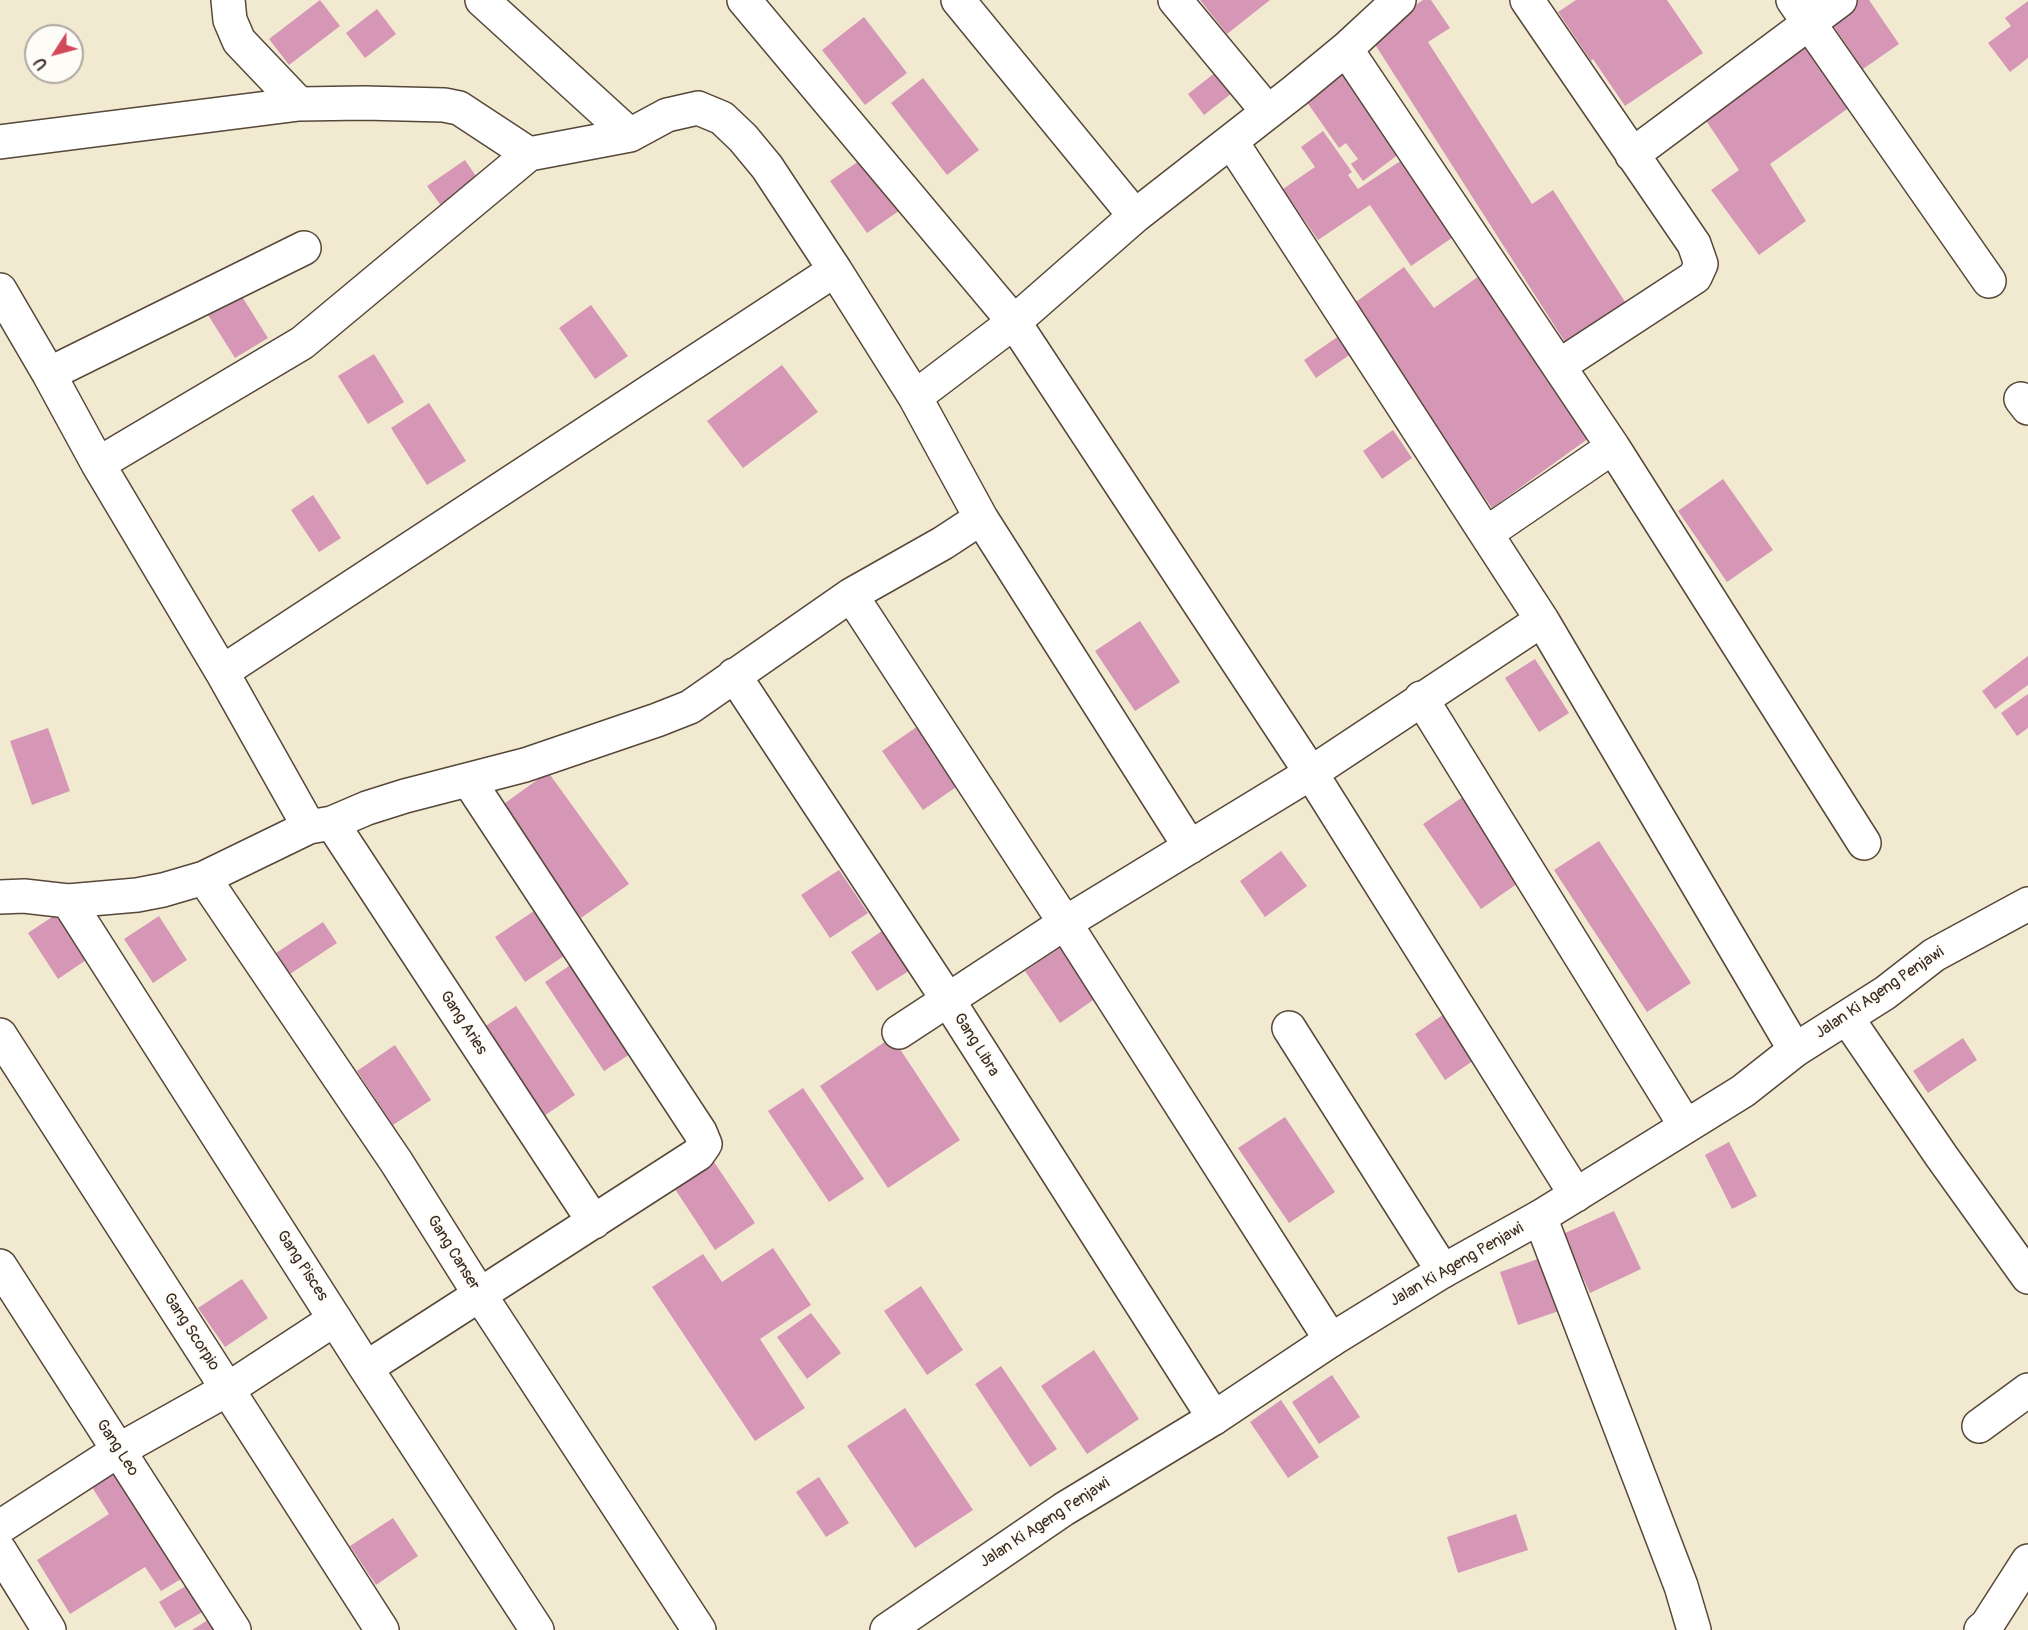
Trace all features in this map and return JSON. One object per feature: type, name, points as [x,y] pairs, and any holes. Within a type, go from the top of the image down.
[{"type":"street","points":[[228,0],[230,20],[239,41],[299,104]]},
{"type":"street","points":[[482,0],[630,135]]},
{"type":"street","points":[[744,0],[1014,322],[1311,773],[1575,1195]]},
{"type":"street","points":[[958,0],[1135,216]]},
{"type":"street","points":[[1174,0],[1268,112]]},
{"type":"street","points":[[915,397],[1014,322],[1135,216],[1346,49],[1399,0]]},
{"type":"street","points":[[1527,0],[1694,244],[1701,264],[1695,277],[1558,366]]},
{"type":"street","points":[[1632,155],[1801,12],[1840,0]]},
{"type":"street","points":[[1801,12],[1989,281]]},
{"type":"street","points":[[1346,49],[1613,447],[1864,843]]},
{"type":"street","points":[[0,142],[299,104],[364,103],[444,105],[459,108],[528,154]]},
{"type":"street","points":[[98,464],[302,343],[528,154],[630,135],[667,115],[698,108],[722,118],[743,138],[766,167],[835,270],[915,397],[981,518],[1190,847]]},
{"type":"street","points":[[1231,141],[1542,620],[1821,1034],[1942,1156],[2028,1276]]},
{"type":"street","points":[[49,374],[304,248]]},
{"type":"street","points":[[222,672],[835,270]]},
{"type":"street","name":"Gang Aries","points":[[0,290],[98,464],[222,672],[321,825],[594,1222]]},
{"type":"street","points":[[1486,533],[1613,447]]},
{"type":"street","points":[[0,897],[24,896],[68,901],[137,895],[204,878],[321,825],[367,808],[535,761],[690,707],[851,595],[943,543],[981,518]]},
{"type":"street","points":[[851,595],[1065,922],[1331,1340]]},
{"type":"street","points":[[899,1032],[1065,922],[1311,773],[1542,620]]},
{"type":"street","name":"Gang Libra","points":[[734,675],[948,1000],[1214,1418]]},
{"type":"street","points":[[1421,698],[1685,1125]]},
{"type":"street","points":[[366,1368],[698,1154],[705,1144],[704,1138],[618,1005],[469,781]]},
{"type":"street","name":"Gang Canser","points":[[204,878],[397,1163],[480,1295],[699,1630]]},
{"type":"street","name":"Gang Pisces","points":[[68,901],[366,1368],[537,1630]]},
{"type":"street","name":"Jalan Ki Ageng Penjawi","points":[[887,1630],[1064,1509],[1214,1418],[1331,1340],[1443,1271],[1540,1217],[1743,1091],[1821,1034],[1885,993],[1934,955],[2028,904]]},
{"type":"street","points":[[1289,1028],[1443,1271]]},
{"type":"street","name":"Gang Scorpio","points":[[0,1035],[382,1630]]},
{"type":"street","points":[[1540,1217],[1681,1586],[1694,1630]]},
{"type":"street","name":"Gang Leo","points":[[0,1266],[234,1630]]},
{"type":"street","points":[[0,1527],[119,1450],[228,1389],[335,1318]]},
{"type":"street","points":[[1979,1426],[2028,1390]]},
{"type":"street","points":[[0,1551],[49,1630]]},
{"type":"street","points":[[1981,1630],[1987,1625],[2028,1561]]},
{"type":"building","points":[[320,0],[340,26],[289,65],[269,39]]},
{"type":"building","points":[[1200,0],[1270,0],[1227,34]]},
{"type":"building","points":[[1423,0],[1431,0],[1450,28],[1428,42],[1532,204],[1553,190],[1631,311],[1570,350],[1369,35]]},
{"type":"building","points":[[1576,0],[1667,0],[1703,53],[1625,106],[1558,12]]},
{"type":"building","points":[[1847,0],[1869,0],[1899,44],[1863,69],[1826,15]]},
{"type":"building","points":[[2028,1],[2028,58],[2010,72],[1988,43],[2011,26],[2005,18]]},
{"type":"building","points":[[377,9],[396,34],[365,58],[346,33]]},
{"type":"building","points":[[864,17],[907,73],[865,105],[822,50]]},
{"type":"building","points":[[1809,30],[1850,107],[1770,164],[1806,221],[1759,255],[1711,190],[1739,170],[1699,110]]},
{"type":"building","points":[[1344,69],[1403,151],[1363,181],[1351,164],[1358,159],[1346,143],[1339,148],[1304,98]]},
{"type":"building","points":[[1216,72],[1232,93],[1204,115],[1188,94]]},
{"type":"building","points":[[923,78],[979,150],[947,175],[891,103]]},
{"type":"building","points":[[1323,131],[1352,172],[1348,175],[1358,189],[1414,152],[1465,229],[1411,266],[1370,205],[1318,240],[1283,189],[1315,167],[1301,147]]},
{"type":"building","points":[[869,154],[906,206],[867,233],[830,181]]},
{"type":"building","points":[[465,160],[484,188],[447,214],[427,186]]},
{"type":"building","points":[[1404,267],[1434,308],[1489,269],[1600,430],[1492,508],[1349,307]]},
{"type":"building","points":[[236,287],[268,338],[235,358],[203,307]]},
{"type":"building","points":[[591,305],[628,356],[595,379],[559,328]]},
{"type":"building","points":[[1349,329],[1361,347],[1316,378],[1304,360]]},
{"type":"building","points":[[374,354],[404,402],[368,424],[338,376]]},
{"type":"building","points":[[782,365],[818,412],[743,468],[707,421]]},
{"type":"building","points":[[429,403],[466,461],[427,485],[391,428]]},
{"type":"building","points":[[1393,430],[1412,458],[1382,479],[1363,451]]},
{"type":"building","points":[[1723,479],[1773,550],[1727,582],[1678,511]]},
{"type":"building","points":[[313,495],[341,538],[319,552],[291,510]]},
{"type":"building","points":[[1140,621],[1180,682],[1135,711],[1095,651]]},
{"type":"building","points":[[2028,656],[2028,685],[1995,709],[1982,691]]},
{"type":"building","points":[[1535,659],[1569,713],[1539,732],[1505,678]]},
{"type":"building","points":[[2028,694],[2028,728],[2017,736],[2001,713]]},
{"type":"building","points":[[918,726],[959,785],[923,810],[882,751]]},
{"type":"building","points":[[48,728],[70,791],[32,805],[10,741]]},
{"type":"building","points":[[548,772],[629,884],[581,918],[501,806]]},
{"type":"building","points":[[1463,797],[1521,881],[1481,909],[1423,824]]},
{"type":"building","points":[[1599,841],[1691,983],[1647,1012],[1554,870]]},
{"type":"building","points":[[1281,851],[1307,886],[1265,917],[1240,881]]},
{"type":"building","points":[[839,870],[868,913],[830,938],[801,895]]},
{"type":"building","points":[[61,911],[92,956],[58,979],[28,933]]},
{"type":"building","points":[[534,911],[564,956],[525,982],[495,937]]},
{"type":"building","points":[[159,916],[187,960],[153,983],[124,939]]},
{"type":"building","points":[[323,922],[337,943],[290,974],[276,953]]},
{"type":"building","points":[[885,929],[912,969],[877,991],[851,952]]},
{"type":"building","points":[[1064,945],[1099,996],[1060,1023],[1025,971]]},
{"type":"building","points":[[581,958],[641,1047],[604,1071],[545,982]]},
{"type":"building","points":[[516,1006],[575,1095],[541,1118],[481,1029]]},
{"type":"building","points":[[1450,1010],[1480,1056],[1445,1080],[1415,1034]]},
{"type":"building","points":[[892,1037],[960,1140],[888,1188],[820,1086]]},
{"type":"building","points":[[1963,1038],[1977,1060],[1928,1093],[1913,1071]]},
{"type":"building","points":[[395,1045],[431,1100],[393,1125],[357,1071]]},
{"type":"building","points":[[803,1088],[864,1179],[829,1202],[768,1111]]},
{"type":"building","points":[[1285,1117],[1335,1192],[1289,1223],[1238,1148]]},
{"type":"building","points":[[1729,1142],[1757,1196],[1732,1209],[1705,1155]]},
{"type":"building","points":[[712,1159],[755,1223],[715,1250],[673,1186]]},
{"type":"building","points":[[1614,1211],[1641,1269],[1590,1293],[1563,1234]]},
{"type":"building","points":[[773,1248],[811,1305],[760,1339],[805,1408],[755,1441],[652,1287],[703,1254],[722,1282]]},
{"type":"building","points":[[1541,1258],[1559,1311],[1518,1325],[1500,1272]]},
{"type":"building","points":[[242,1279],[268,1318],[225,1347],[198,1308]]},
{"type":"building","points":[[921,1286],[963,1350],[927,1375],[884,1311]]},
{"type":"building","points":[[811,1313],[841,1353],[807,1379],[777,1337]]},
{"type":"building","points":[[1094,1350],[1139,1419],[1087,1454],[1041,1386]]},
{"type":"building","points":[[1001,1366],[1057,1449],[1030,1467],[975,1384]]},
{"type":"building","points":[[1332,1375],[1360,1417],[1319,1444],[1292,1402]]},
{"type":"building","points":[[1281,1400],[1319,1457],[1288,1478],[1250,1422]]},
{"type":"building","points":[[905,1408],[973,1510],[915,1548],[847,1446]]},
{"type":"building","points":[[117,1467],[186,1576],[161,1591],[145,1567],[70,1614],[37,1560],[109,1514],[90,1484]]},
{"type":"building","points":[[819,1477],[849,1523],[826,1537],[796,1492]]},
{"type":"building","points":[[1516,1514],[1528,1550],[1458,1573],[1447,1537]]},
{"type":"building","points":[[393,1518],[418,1556],[376,1585],[350,1546]]},
{"type":"building","points":[[189,1584],[204,1611],[175,1628],[159,1602]]},
{"type":"building","points":[[211,1618],[218,1630],[192,1630]]}]
